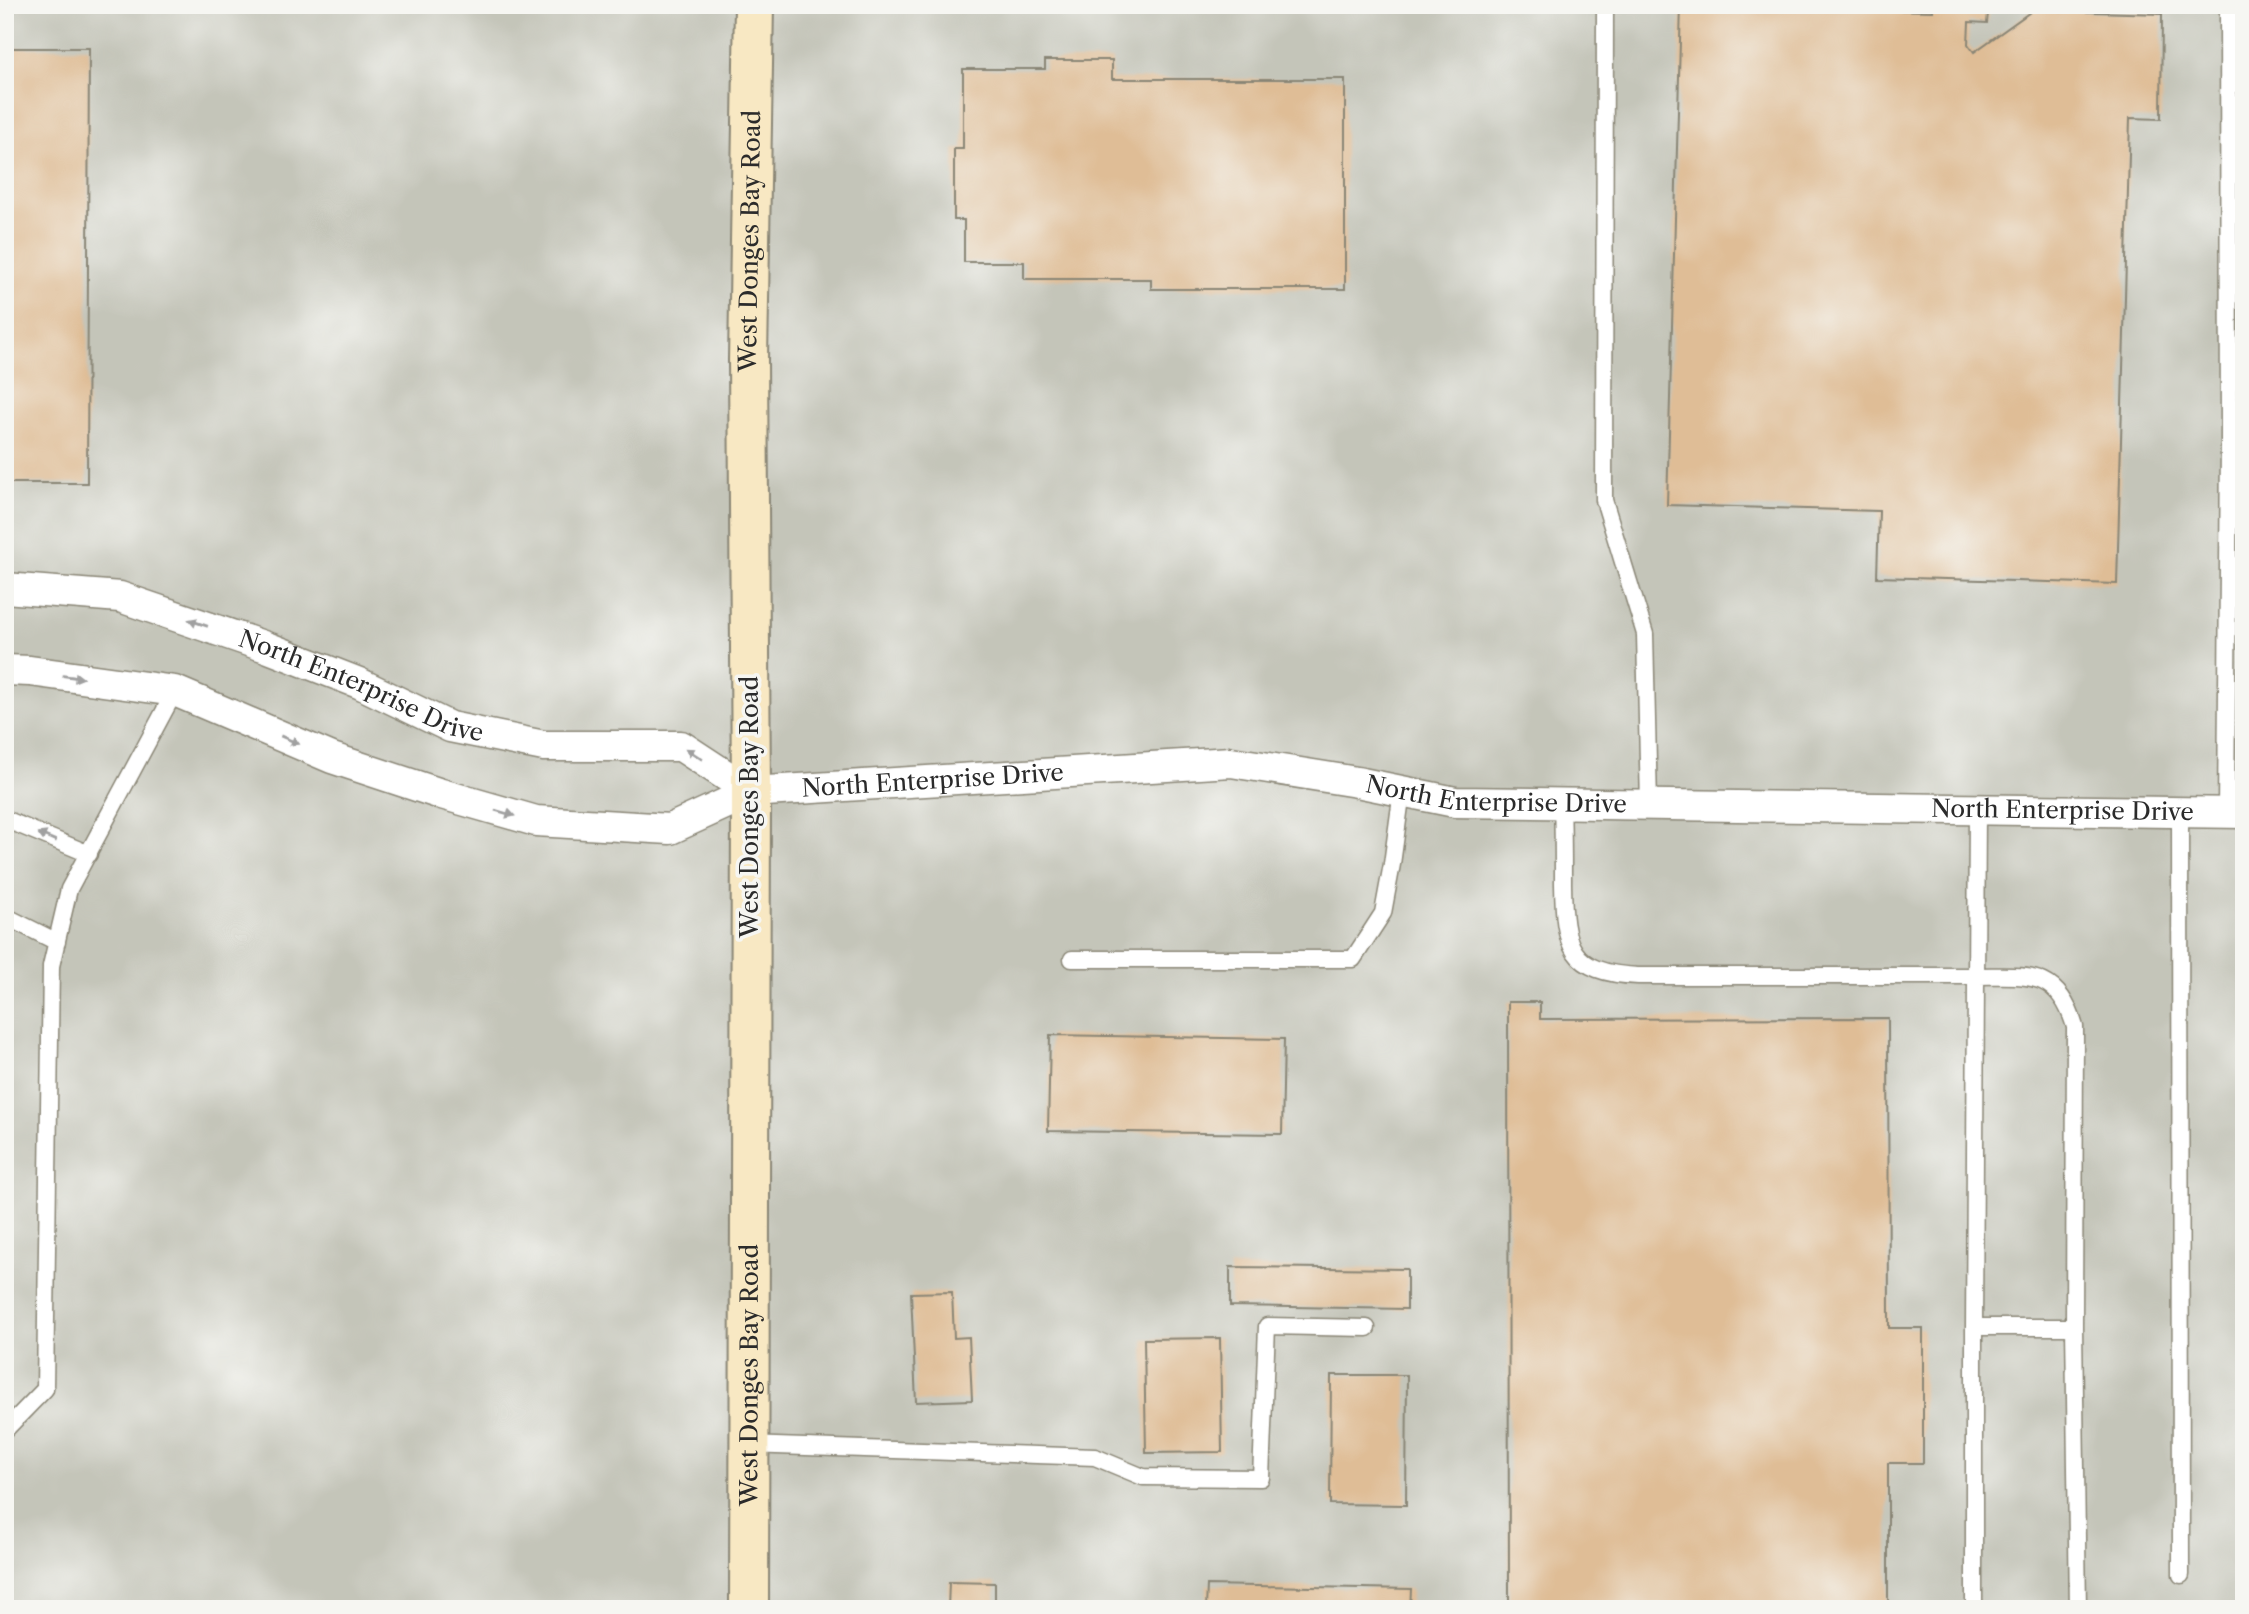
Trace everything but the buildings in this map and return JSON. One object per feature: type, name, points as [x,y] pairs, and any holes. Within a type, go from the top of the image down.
[{"type":"street","name":"West Donges Bay Road","points":[[749,1609],[751,792],[748,360],[754,5]]},
{"type":"street","name":"North Enterprise Drive","points":[[5,588],[120,597],[256,643],[359,683],[450,727],[544,746],[681,746],[751,792]]},
{"type":"street","name":"North Enterprise Drive","points":[[5,670],[175,691],[332,758],[438,793],[536,821],[670,829],[751,792],[1231,762],[1455,802],[2235,813]]},
{"type":"lane","points":[[1605,5],[1604,500],[1645,634],[1649,804]]},
{"type":"lane","points":[[2228,5],[2229,443],[2235,813]]},
{"type":"lane","points":[[5,1430],[45,1389],[51,966],[69,890],[175,691]]},
{"type":"lane","points":[[1072,959],[1353,959],[1383,913],[1402,791]]},
{"type":"lane","points":[[1562,803],[1564,923],[1571,947],[1584,962],[1600,971],[1638,976],[2019,976],[2049,983],[2068,1003],[2075,1027],[2074,1327],[2078,1609]]},
{"type":"lane","points":[[1973,1609],[1977,810]]},
{"type":"lane","points":[[2180,812],[2181,1575]]},
{"type":"lane","points":[[5,819],[89,854]]},
{"type":"lane","points":[[5,916],[57,942]]},
{"type":"lane","points":[[750,1444],[1096,1457],[1143,1477],[1261,1478],[1267,1326],[1367,1328]]},
{"type":"lane","points":[[1973,1327],[2074,1327]]},
{"type":"shaded area","points":[[5,5],[2244,5],[2244,1609],[5,1609]]}]
